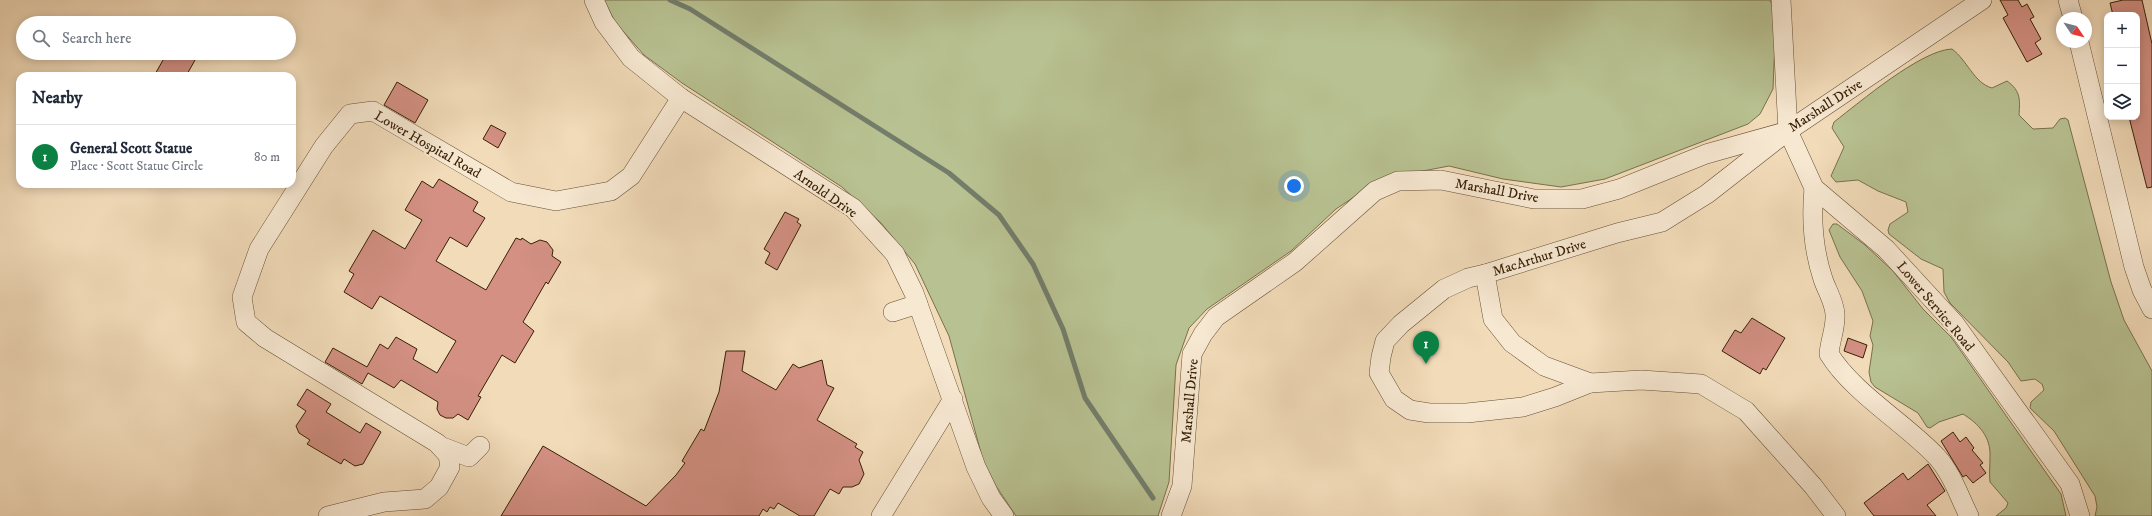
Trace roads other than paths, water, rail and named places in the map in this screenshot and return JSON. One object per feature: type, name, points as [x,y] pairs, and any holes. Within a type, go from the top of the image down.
[{"type":"street","name":"Arnold Drive","points":[[594,0],[604,22],[631,58],[681,98],[853,208],[894,254],[918,304],[976,467],[992,498],[1004,516]]},
{"type":"street","points":[[1782,0],[1788,131]]},
{"type":"street","name":"Marshall Drive","points":[[1171,516],[1182,486],[1192,354],[1203,334],[1216,317],[1295,262],[1375,191],[1398,181],[1441,180],[1534,199],[1582,199],[1619,189],[1706,154],[1788,131],[1981,0]]},
{"type":"street","points":[[2068,0],[2071,12]]},
{"type":"street","points":[[2080,48],[2134,267],[2142,290],[2152,309]]},
{"type":"street","name":"Lower Hospital Road","points":[[328,516],[384,502],[425,499],[435,494],[450,467],[448,455],[440,446],[265,338],[246,322],[242,297],[259,250],[324,146],[350,114],[373,111],[511,192],[556,201],[611,191],[631,176],[681,98]]},
{"type":"street","name":"Lower Service Road","points":[[1788,131],[1814,188],[1886,249],[1955,324],[2070,484],[2080,516]]},
{"type":"street","name":"MacArthur Drive","points":[[1788,131],[1708,194],[1662,222],[1617,233],[1485,274],[1493,319],[1512,343],[1544,366],[1590,382],[1641,380],[1701,384],[1746,411],[1813,486],[1836,516]]},
{"type":"street","points":[[1814,188],[1812,208],[1814,243],[1835,314],[1835,325],[1830,354],[1835,362],[1853,382],[1937,458],[1951,476],[1969,516]]},
{"type":"street","points":[[1485,274],[1468,278],[1444,289],[1401,324],[1385,341],[1379,372],[1394,399],[1410,410],[1429,413],[1467,413],[1523,407],[1555,397],[1590,382]]},
{"type":"street","points":[[893,312],[918,304]]},
{"type":"street","points":[[881,516],[953,399]]},
{"type":"street","points":[[440,446],[469,457],[480,446]]},
{"type":"waterway","points":[[670,0],[690,9],[949,173],[999,215],[1033,264],[1063,329],[1085,398],[1153,498]]},
{"type":"place","name":"General Scott Statue","points":[[1426,364]]}]
